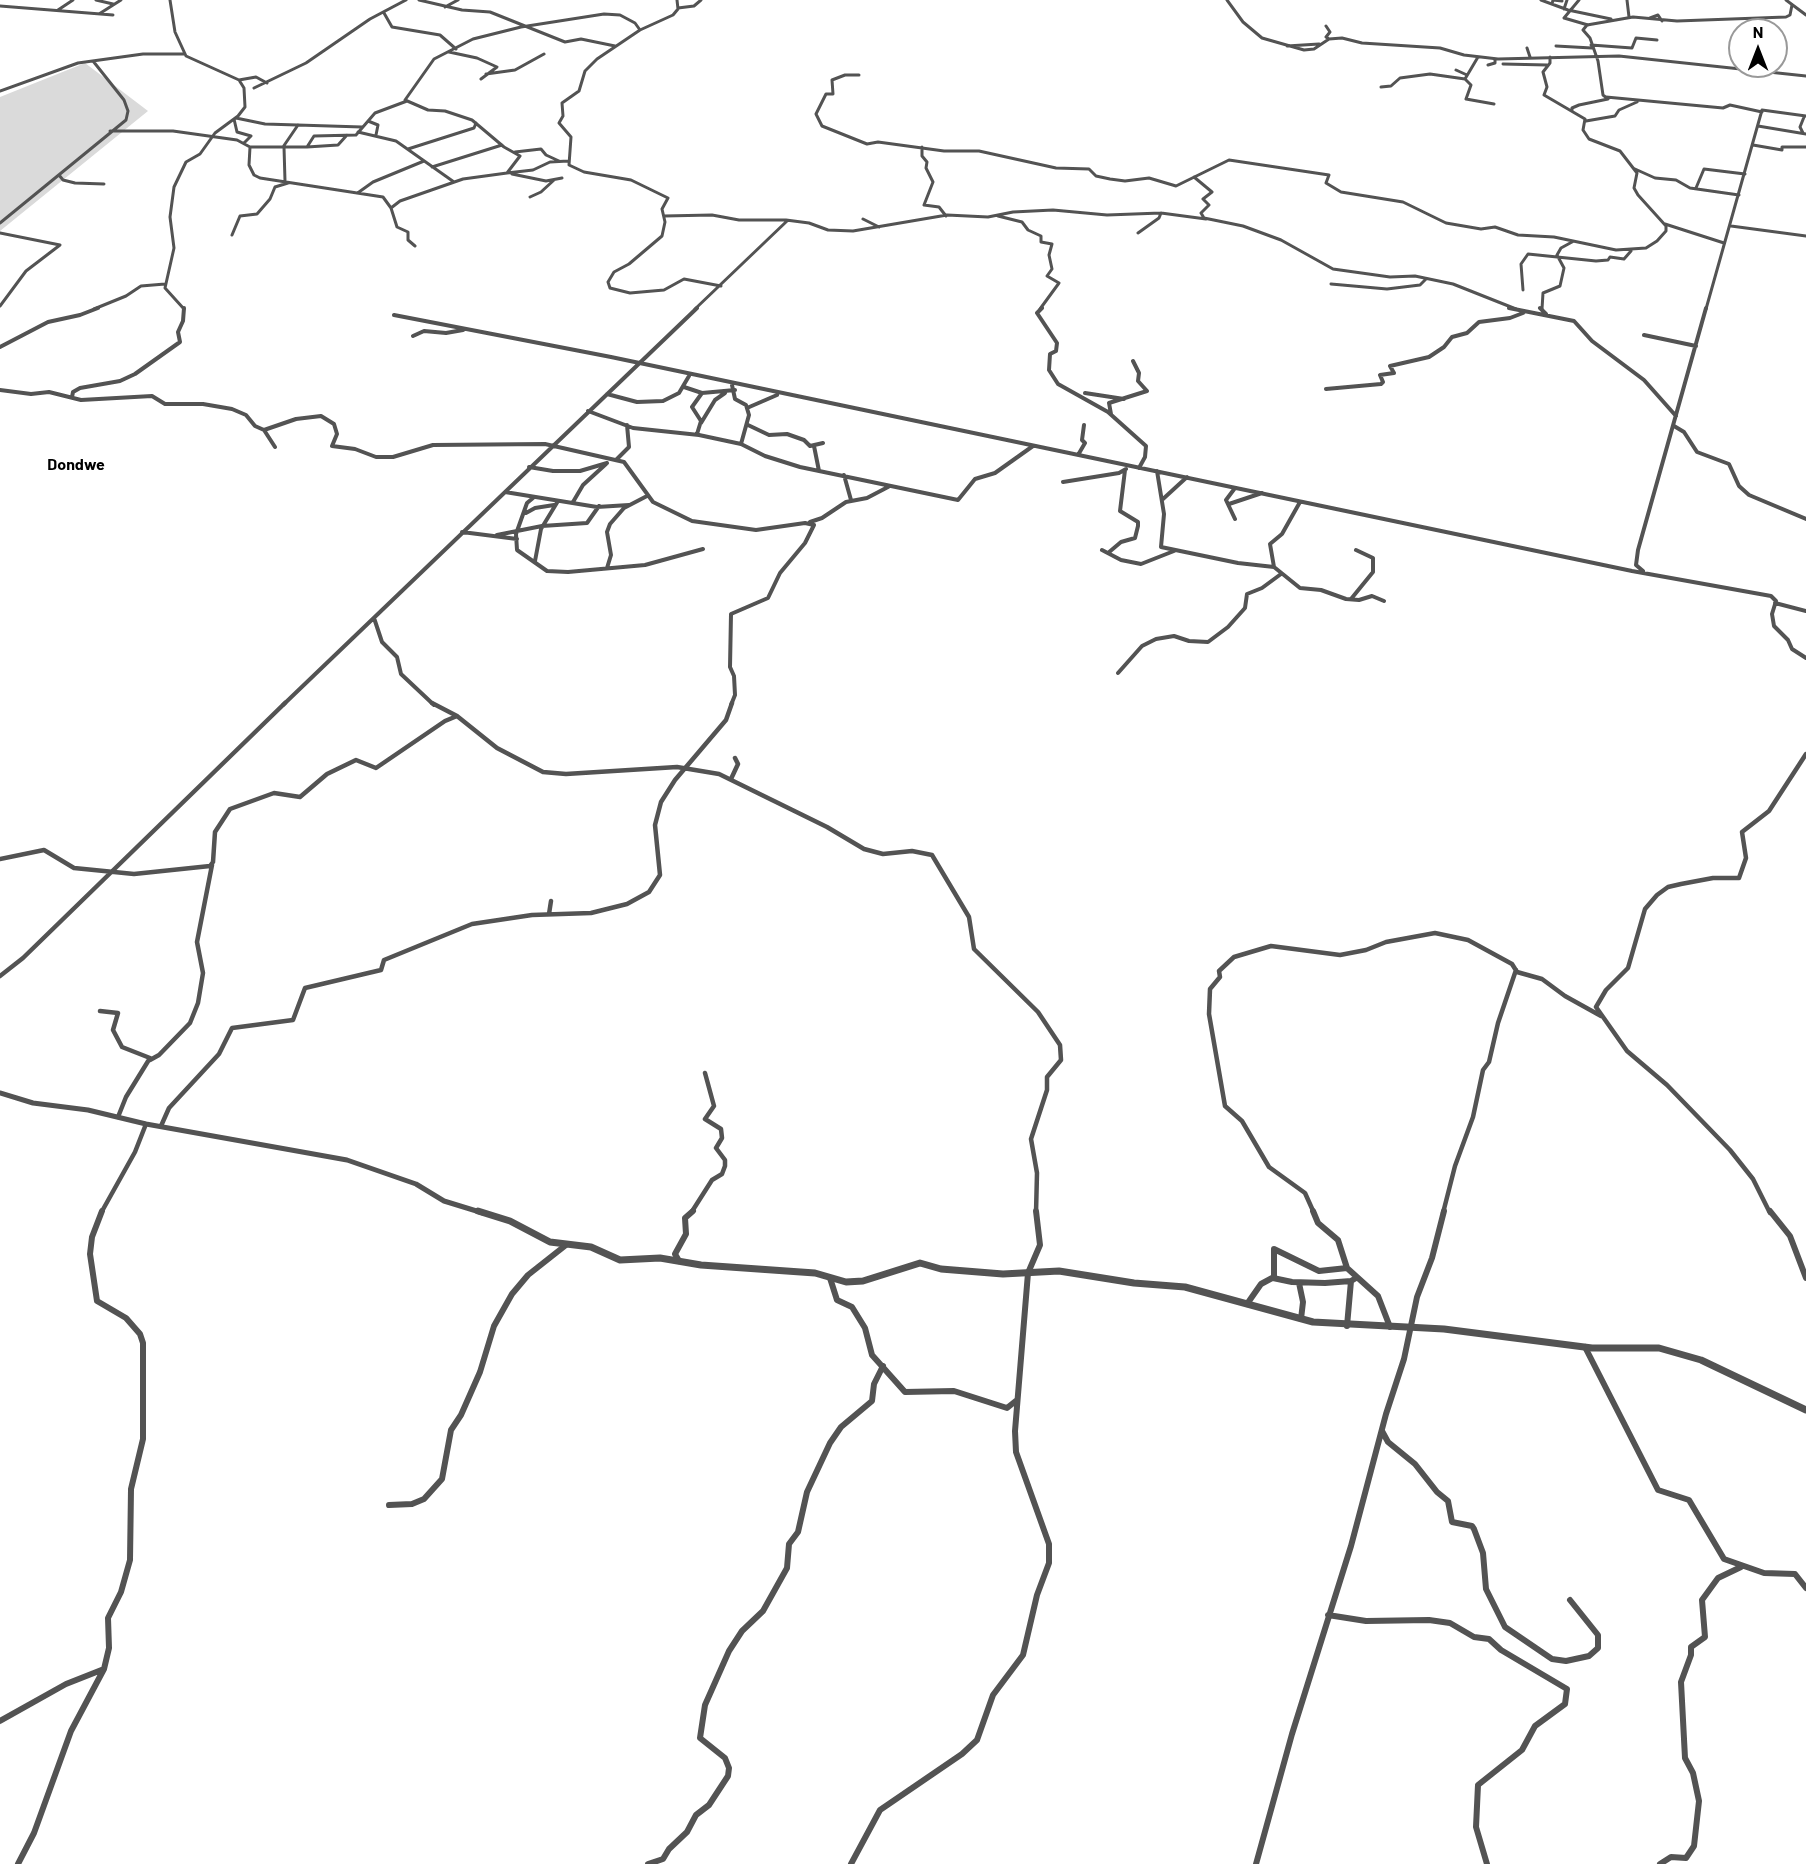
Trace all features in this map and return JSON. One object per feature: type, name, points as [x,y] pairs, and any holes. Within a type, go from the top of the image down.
[{"type":"street","points":[[57,10],[73,0]]},
{"type":"street","points":[[96,0],[113,4]]},
{"type":"street","points":[[99,14],[121,0]]},
{"type":"street","points":[[170,0],[175,32],[185,54]]},
{"type":"street","points":[[254,87],[267,83],[315,58],[370,19],[406,0]]},
{"type":"street","points":[[419,0],[490,12],[567,43],[580,39],[615,46]]},
{"type":"street","points":[[445,6],[458,0]]},
{"type":"street","points":[[676,0],[678,8]]},
{"type":"street","points":[[1227,0],[1254,32],[1266,40],[1311,50],[1329,39],[1440,48],[1495,59],[1596,56],[1661,59],[1806,76]]},
{"type":"street","points":[[1541,0],[1564,9],[1613,19]]},
{"type":"street","points":[[1552,4],[1554,0],[1562,1]]},
{"type":"street","points":[[1564,9],[1567,0]]},
{"type":"street","points":[[1579,0],[1564,18],[1588,25],[1629,17],[1662,21],[1786,17],[1790,15],[1792,5]]},
{"type":"street","points":[[1627,0],[1629,17]]},
{"type":"street","points":[[1786,0],[1806,15]]},
{"type":"street","points":[[569,165],[572,146],[568,131],[560,123],[563,116],[561,106],[579,91],[585,71],[597,58],[614,50],[615,46],[640,30],[672,15],[678,8],[694,6],[700,1],[708,2]]},
{"type":"street","points":[[0,6],[113,15]]},
{"type":"street","points":[[384,13],[391,26],[440,35],[456,49]]},
{"type":"street","points":[[407,101],[406,96],[424,75],[428,65],[472,39],[524,26],[608,14],[620,15],[635,23],[640,30]]},
{"type":"street","points":[[1572,111],[1572,108],[1580,105],[1608,99],[1604,97],[1596,56],[1583,30],[1588,25]]},
{"type":"street","points":[[1326,26],[1330,30],[1326,37],[1329,39]]},
{"type":"street","points":[[1564,57],[1565,51],[1579,48],[1592,46],[1632,48],[1636,38],[1657,40]]},
{"type":"street","points":[[1287,46],[1306,43],[1319,44]]},
{"type":"street","points":[[1556,46],[1579,48]]},
{"type":"street","points":[[1527,48],[1530,57]]},
{"type":"street","points":[[449,52],[477,58],[497,67],[484,74],[481,79]]},
{"type":"street","points":[[0,91],[51,71],[93,61],[134,55],[185,54],[239,80],[256,77],[267,83]]},
{"type":"street","points":[[484,74],[515,70],[544,54]]},
{"type":"street","points":[[1465,79],[1478,57]]},
{"type":"street","points":[[1550,57],[1543,73],[1547,87],[1544,95],[1586,121],[1615,116],[1619,110],[1639,102]]},
{"type":"street","points":[[1488,65],[1495,63],[1495,59]]},
{"type":"street","points":[[0,223],[125,122],[128,109],[115,87],[93,61]]},
{"type":"street","points":[[1503,64],[1547,65]]},
{"type":"street","points":[[1456,70],[1467,75]]},
{"type":"street","points":[[1381,87],[1392,86],[1400,78],[1430,74],[1465,79],[1471,85],[1466,100],[1494,105]]},
{"type":"street","points":[[859,75],[845,75],[831,81],[833,94],[826,94],[816,113],[822,126],[865,143],[872,141],[996,153],[1056,168],[1089,169],[1096,176],[1123,181],[1147,178],[1176,186],[1228,160],[1329,175],[1326,183],[1341,192],[1403,202],[1446,223],[1479,229],[1495,227],[1520,236],[1554,237],[1572,242],[1631,250],[1646,248],[1666,231],[1664,224],[1634,188],[1638,177],[1635,169],[1616,148],[1589,139],[1583,130],[1586,121]]},
{"type":"street","points":[[72,397],[74,392],[80,388],[132,376],[180,342],[178,329],[183,321],[184,308],[168,294],[165,284],[174,248],[170,217],[174,188],[185,163],[202,152],[213,135],[243,111],[246,98],[239,80]]},
{"type":"street","points":[[1604,97],[1619,97],[1639,102],[1679,101],[1723,108],[1730,105],[1762,112],[1765,110],[1805,116],[1800,127],[1805,134]]},
{"type":"street","points":[[307,147],[314,136],[354,136],[375,113],[407,101],[428,110],[445,111],[476,123],[520,157],[508,173]]},
{"type":"street","points":[[1624,568],[1635,563],[1762,112]]},
{"type":"street","points":[[235,118],[265,124],[362,128]]},
{"type":"street","points":[[235,118],[237,140]]},
{"type":"street","points":[[368,121],[378,125],[376,135]]},
{"type":"street","points":[[408,149],[474,128],[476,123]]},
{"type":"street","points":[[286,182],[284,147],[298,125]]},
{"type":"street","points":[[1758,126],[1805,134]]},
{"type":"street","points":[[111,132],[173,131],[213,135],[237,140],[250,147],[338,145],[347,135]]},
{"type":"street","points":[[236,132],[251,136],[244,143]]},
{"type":"street","points":[[358,132],[393,140],[454,182]]},
{"type":"street","points":[[431,166],[502,145]]},
{"type":"street","points":[[1753,146],[1781,150],[1782,147],[1806,147]]},
{"type":"street","points":[[250,147],[249,165],[254,175],[382,196],[391,208],[397,227],[408,232],[408,240],[415,246]]},
{"type":"street","points":[[922,147],[922,156],[927,162],[926,168],[933,182],[924,205],[939,207],[946,216]]},
{"type":"street","points":[[516,152],[541,149],[546,155],[584,172],[631,180],[650,192],[667,198],[662,209],[665,225],[660,238],[628,265],[614,272],[608,286],[612,290],[637,293],[668,289],[684,279],[721,286]]},
{"type":"street","points":[[358,192],[373,182],[424,161]]},
{"type":"street","points":[[388,203],[475,176],[533,170],[545,163],[568,161]]},
{"type":"street","points":[[1635,169],[1655,178],[1673,179],[1696,188],[1739,195]]},
{"type":"street","points":[[1696,188],[1704,170],[1720,169],[1745,174]]},
{"type":"street","points":[[508,173],[546,181],[562,178]]},
{"type":"street","points":[[59,175],[63,180],[75,183],[104,184]]},
{"type":"street","points":[[1194,177],[1212,192],[1203,199],[1209,204],[1201,213],[1206,219]]},
{"type":"street","points":[[530,197],[541,192],[554,180]]},
{"type":"street","points":[[232,235],[240,216],[257,214],[270,199],[275,188],[286,182]]},
{"type":"street","points":[[391,208],[400,201]]},
{"type":"street","points":[[664,216],[712,215],[739,220],[809,223],[829,230],[854,231],[946,216],[996,215],[1053,210],[1106,215],[1161,213],[1243,226],[1281,240],[1299,249],[1318,263],[1343,273],[1426,279],[1472,290],[1504,306],[1576,322],[1592,341],[1644,380],[1676,416]]},
{"type":"street","points":[[1138,233],[1159,218],[1161,213]]},
{"type":"street","points":[[996,215],[1022,222],[1028,230],[1041,236],[1041,242],[1052,244],[1049,254],[1052,269],[1047,276],[1059,283],[1037,314],[1057,343],[1056,351],[1050,356],[1049,369],[1060,385],[1111,414],[1146,446],[1145,457],[1138,468]]},
{"type":"street","points":[[863,219],[883,227]]},
{"type":"street","points":[[0,976],[23,958],[109,872],[373,620],[529,467],[721,286],[762,246],[766,238],[787,221]]},
{"type":"street","points":[[1664,224],[1724,242]]},
{"type":"street","points":[[1731,226],[1806,236]]},
{"type":"street","points":[[0,233],[60,245],[26,271],[0,306]]},
{"type":"street","points":[[1547,315],[1540,307],[1544,298],[1543,293],[1560,286],[1560,278],[1564,269],[1558,258],[1559,250],[1572,242]]},
{"type":"street","points":[[1523,290],[1521,264],[1528,254],[1597,261],[1608,260],[1610,257],[1624,260],[1631,250]]},
{"type":"street","points":[[154,285],[167,276]]},
{"type":"street","points":[[1331,284],[1387,290],[1422,285],[1426,279]]},
{"type":"street","points":[[0,347],[48,322],[80,315],[126,296],[141,286],[165,284]]},
{"type":"street","points":[[1326,389],[1381,384],[1383,382],[1380,375],[1394,372],[1390,366],[1429,357],[1444,348],[1453,336],[1467,333],[1480,322],[1505,320],[1526,312]]},
{"type":"street","points":[[394,315],[1187,477],[1297,502],[1771,596],[1775,598],[1772,614],[1774,626],[1788,640],[1792,649],[1806,658]]},
{"type":"street","points":[[413,336],[424,331],[446,333],[465,329]]},
{"type":"street","points":[[1644,335],[1696,346]]},
{"type":"street","points":[[1097,406],[1147,391],[1138,381],[1139,372],[1133,361]]},
{"type":"street","points":[[607,394],[637,402],[662,401],[677,395],[689,376]]},
{"type":"street","points":[[731,384],[735,390],[735,399],[747,408]]},
{"type":"street","points":[[684,387],[702,393],[725,393],[735,390]]},
{"type":"street","points":[[0,390],[29,394],[49,392],[86,400],[150,396],[165,404],[203,404],[227,408],[246,415],[255,426],[264,430],[275,447]]},
{"type":"street","points":[[701,423],[692,407],[696,398],[702,393]]},
{"type":"street","points":[[697,434],[715,400],[725,393]]},
{"type":"street","points":[[1084,393],[1090,396],[1124,399]]},
{"type":"street","points":[[747,408],[758,400],[780,394]]},
{"type":"street","points":[[1109,404],[1111,414]]},
{"type":"street","points":[[741,444],[747,428],[747,408]]},
{"type":"street","points":[[588,411],[627,425],[697,434],[741,444],[765,456],[819,471],[959,500],[975,478],[994,474],[1033,446]]},
{"type":"street","points":[[264,430],[296,419],[321,416],[333,422],[337,434],[332,446],[355,449],[380,457],[399,456],[434,445],[545,444],[626,464],[647,496],[655,503],[695,522],[721,523],[756,530],[807,523],[822,518],[851,500],[867,498],[888,487]]},
{"type":"street","points":[[580,471],[615,460],[629,447],[627,425]]},
{"type":"street","points":[[1078,455],[1085,443],[1082,440],[1084,425]]},
{"type":"street","points":[[1674,426],[1684,432],[1697,452],[1729,464],[1739,486],[1749,495],[1806,519]]},
{"type":"street","points":[[747,428],[757,429],[769,435],[787,434],[804,441],[809,446],[823,443]]},
{"type":"street","points":[[814,446],[819,471]]},
{"type":"street","points":[[573,502],[577,492],[607,463]]},
{"type":"street","points":[[1063,482],[1125,470],[1130,466]]},
{"type":"street","points":[[529,467],[553,471],[596,473]]},
{"type":"street","points":[[1108,553],[1119,543],[1134,538],[1138,526],[1138,522],[1123,515],[1120,511],[1125,470]]},
{"type":"street","points":[[1157,471],[1163,499],[1160,545],[1238,563],[1274,567]]},
{"type":"street","points":[[844,475],[851,500]]},
{"type":"street","points":[[1163,499],[1187,477]]},
{"type":"street","points":[[1235,488],[1228,495],[1229,504],[1233,510],[1231,515],[1235,519]]},
{"type":"street","points":[[505,492],[532,498],[599,506],[629,504],[647,496]]},
{"type":"street","points":[[1229,504],[1244,501],[1262,493]]},
{"type":"street","points":[[532,498],[527,503],[517,531],[517,551],[535,561],[543,570],[555,573],[645,566],[703,549]]},
{"type":"street","points":[[535,561],[542,526],[558,501]]},
{"type":"street","points":[[1297,502],[1282,534],[1270,544],[1274,567],[1300,588],[1321,590],[1351,599],[1372,596],[1384,601]]},
{"type":"street","points":[[607,568],[611,555],[607,530],[629,504]]},
{"type":"street","points":[[524,515],[535,508],[554,505]]},
{"type":"street","points":[[497,535],[542,526],[587,523],[599,506]]},
{"type":"street","points":[[161,1126],[169,1108],[219,1054],[232,1028],[292,1021],[296,1017],[304,988],[381,970],[383,960],[472,924],[549,914],[591,913],[612,909],[651,891],[661,874],[656,819],[664,797],[726,720],[735,695],[734,676],[730,667],[731,614],[768,598],[781,572],[812,532],[814,525],[807,523]]},
{"type":"street","points":[[462,532],[517,539]]},
{"type":"street","points":[[1102,550],[1121,560],[1141,564],[1148,559],[1177,550]]},
{"type":"street","points":[[1351,599],[1373,572],[1373,558],[1356,550]]},
{"type":"street","points":[[1635,563],[1646,572]]},
{"type":"street","points":[[1118,674],[1142,646],[1156,639],[1174,636],[1190,641],[1208,642],[1228,627],[1245,608],[1247,594],[1262,588],[1281,574]]},
{"type":"street","points":[[1775,603],[1806,611]]},
{"type":"street","points":[[373,620],[383,646],[397,657],[401,674],[433,705],[457,716],[497,748],[545,773],[566,774],[646,767],[686,768],[731,779],[827,827],[839,837],[864,849],[883,854],[912,851],[933,855],[969,917],[974,949],[1038,1012],[1058,1041],[1061,1060],[1047,1077],[1047,1090],[1031,1138],[1037,1173],[1035,1202],[1040,1245],[1028,1273],[1017,1400],[1016,1452],[1050,1552],[1023,1655],[993,1695],[981,1734],[972,1746],[907,1794],[880,1809],[851,1864]]},
{"type":"street","points":[[118,1117],[129,1092],[150,1060],[190,1023],[198,1003],[203,973],[197,942],[212,865],[214,835],[230,809],[274,793],[298,797],[327,774],[356,760],[376,768],[445,721],[457,716]]},
{"type":"street","points":[[1806,754],[1769,811],[1742,832],[1746,858],[1739,878],[1713,878],[1668,887],[1645,909],[1628,968],[1614,980],[1597,1003],[1601,1016],[1627,1051],[1666,1085],[1730,1150],[1753,1179],[1771,1214],[1790,1236],[1806,1278]]},
{"type":"street","points":[[731,779],[738,764],[735,758]]},
{"type":"street","points":[[0,859],[44,850],[58,856],[74,868],[156,874],[212,865]]},
{"type":"street","points":[[549,914],[551,902]]},
{"type":"street","points":[[1347,1326],[1353,1280],[1338,1240],[1318,1223],[1303,1190],[1266,1164],[1242,1121],[1224,1104],[1209,1014],[1210,989],[1220,977],[1219,971],[1234,957],[1271,946],[1340,955],[1433,933],[1466,939],[1512,964],[1519,973],[1542,979],[1565,996],[1601,1016]]},
{"type":"street","points":[[1256,1864],[1328,1615],[1351,1546],[1455,1166],[1473,1117],[1483,1070],[1490,1058],[1498,1023],[1516,970]]},
{"type":"street","points":[[100,1011],[118,1013],[113,1030],[121,1046],[138,1051],[150,1060]]},
{"type":"street","points":[[678,1261],[675,1254],[686,1234],[685,1218],[696,1209],[712,1180],[722,1174],[725,1166],[725,1160],[716,1149],[721,1140],[721,1129],[705,1119],[714,1106],[705,1073]]},
{"type":"street","points":[[0,1093],[33,1103],[88,1110],[146,1124],[347,1160],[416,1184],[444,1201],[510,1221],[540,1238],[566,1245],[591,1247],[620,1260],[656,1257],[815,1273],[853,1282],[920,1263],[947,1269],[1009,1274],[1059,1272],[1134,1283],[1185,1287],[1301,1319],[1347,1326],[1411,1327],[1584,1347],[1646,1346],[1690,1356],[1806,1410]]},
{"type":"street","points":[[18,1864],[34,1833],[71,1731],[104,1669],[109,1648],[108,1618],[126,1578],[132,1549],[131,1489],[142,1438],[143,1343],[140,1334],[126,1318],[98,1301],[90,1254],[92,1237],[100,1215],[135,1152],[146,1124]]},
{"type":"street","points":[[389,1505],[412,1504],[424,1499],[442,1479],[451,1430],[461,1415],[480,1372],[494,1326],[512,1294],[528,1275],[566,1245]]},
{"type":"street","points":[[1273,1278],[1274,1250],[1319,1272],[1347,1268]]},
{"type":"street","points":[[830,1277],[837,1300],[852,1307],[865,1328],[870,1351],[906,1392],[954,1391],[1017,1412]]},
{"type":"street","points":[[1247,1304],[1258,1288],[1273,1278],[1299,1283],[1353,1280],[1374,1290],[1390,1327]]},
{"type":"street","points":[[1299,1283],[1303,1302],[1301,1319]]},
{"type":"street","points":[[1584,1347],[1658,1490],[1689,1500],[1719,1554],[1741,1568],[1770,1574],[1793,1573],[1806,1588]]},
{"type":"street","points":[[648,1864],[663,1859],[669,1849],[687,1832],[696,1815],[709,1805],[728,1776],[729,1768],[725,1758],[700,1738],[705,1705],[729,1651],[742,1631],[763,1611],[787,1568],[786,1556],[789,1544],[798,1532],[807,1492],[830,1443],[842,1427],[872,1401],[874,1384],[883,1366]]},
{"type":"street","points":[[1007,1408],[1017,1400]]},
{"type":"street","points":[[1382,1431],[1388,1442],[1415,1464],[1437,1492],[1448,1501],[1452,1522],[1472,1526],[1474,1529],[1483,1553],[1486,1589],[1505,1627],[1552,1659],[1566,1661],[1589,1656],[1598,1648],[1598,1635],[1570,1600]]},
{"type":"street","points":[[1660,1864],[1671,1857],[1686,1858],[1694,1846],[1699,1801],[1694,1773],[1685,1758],[1681,1682],[1691,1655],[1691,1647],[1704,1637],[1702,1600],[1718,1578],[1741,1568]]},
{"type":"street","points":[[1328,1615],[1366,1621],[1429,1620],[1450,1623],[1469,1635],[1489,1639],[1507,1654],[1567,1689],[1568,1696],[1564,1704],[1534,1726],[1520,1751],[1478,1785],[1476,1827],[1487,1864]]},
{"type":"street","points":[[0,1721],[51,1691],[104,1669]]},
{"type":"shaded area","points":[[85,63],[148,111],[0,231],[0,97]]},
{"type":"district","name":"Dondwe","points":[[76,465]]}]
